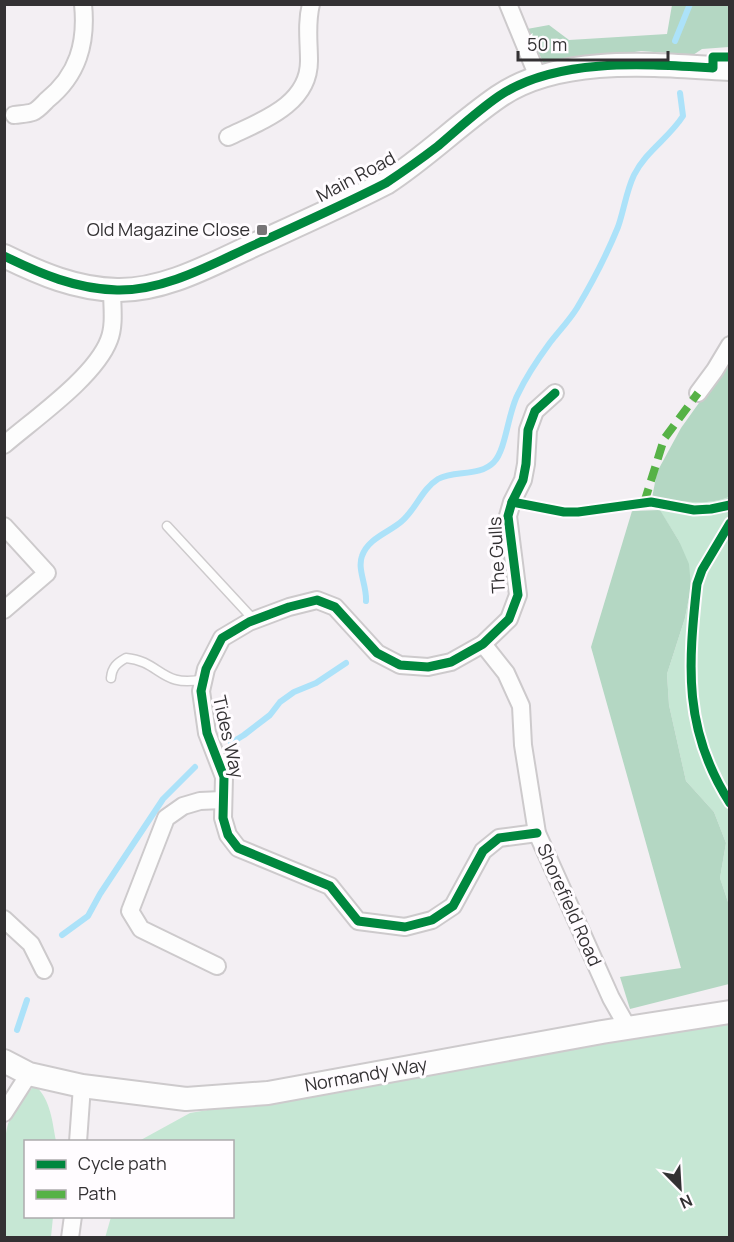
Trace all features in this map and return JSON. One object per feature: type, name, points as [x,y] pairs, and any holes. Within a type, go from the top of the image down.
[{"type":"street","points":[[14,115],[33,112],[53,96],[71,75],[81,48],[84,22],[83,4]]},
{"type":"street","points":[[228,137],[281,110],[302,89],[307,78],[309,64],[307,27],[311,4]]},
{"type":"street","points":[[508,4],[538,77]]},
{"type":"street","name":"Main Road","points":[[4,256],[69,284],[112,290],[138,289],[187,275],[386,183],[499,96],[538,77],[606,66],[729,69]]},
{"type":"street","points":[[4,444],[70,388],[102,353],[112,330],[112,290]]},
{"type":"street","points":[[698,393],[715,370],[729,345]]},
{"type":"street","name":"The Gulls","points":[[483,644],[509,619],[518,595],[508,516],[523,480],[528,430],[535,411],[555,393]]},
{"type":"street","points":[[4,526],[47,573],[4,610]]},
{"type":"street","name":"Tides Way","points":[[483,644],[451,662],[428,667],[400,665],[377,652],[335,607],[317,600],[289,607],[254,620],[222,638],[206,669],[201,692],[207,733],[224,777],[223,818],[228,835],[238,848],[330,886],[358,921],[405,927],[432,920],[453,906],[483,850],[500,838],[537,833]]},
{"type":"street","name":"Shorefield Road","points":[[483,644],[506,673],[520,706],[523,745],[537,833],[610,998],[628,1028]]},
{"type":"street","points":[[217,966],[141,929],[130,911],[166,818],[183,806],[200,801],[222,801]]},
{"type":"street","points":[[4,919],[31,944],[44,970]]},
{"type":"street","name":"Normandy Way","points":[[4,1061],[29,1074],[82,1086],[186,1099],[268,1093],[729,1012]]},
{"type":"street","points":[[4,1113],[29,1074]]},
{"type":"street","points":[[78,1140],[82,1086]]},
{"type":"street","points":[[70,1238],[73,1218]]},
{"type":"lane","points":[[168,525],[254,620]]},
{"type":"lane","points":[[111,678],[112,670],[118,662],[126,658],[145,663],[176,681],[188,682],[204,679]]},
{"type":"green space","points":[[672,5],[729,5],[729,47],[702,49],[693,55],[641,51],[545,66],[527,29],[549,25],[569,40],[667,34]]},
{"type":"green space","points":[[729,361],[729,497],[710,502],[652,498],[657,472],[681,428]]},
{"type":"green space","points":[[729,497],[729,905],[720,878],[726,843],[714,812],[686,781],[669,705],[667,674],[685,618],[691,587],[679,541],[652,498],[710,502]]},
{"type":"green space","points":[[660,510],[679,541],[689,564],[691,587],[685,618],[667,674],[669,705],[686,781],[714,812],[726,843],[720,878],[729,905],[729,984],[630,1009],[620,977],[681,968],[591,647],[632,511]]},
{"type":"green space","points":[[729,1022],[729,1237],[105,1238],[111,1218],[234,1218],[234,1140],[141,1140],[190,1113]]},
{"type":"green space","points":[[35,1085],[48,1104],[52,1118],[56,1140],[24,1140],[24,1218],[53,1218],[51,1237],[5,1238],[6,1136],[8,1124],[23,1098]]},
{"type":"waterway","points":[[675,41],[690,4]]},
{"type":"waterway","points":[[366,601],[361,561],[369,544],[402,521],[432,483],[444,476],[482,470],[494,462],[498,456],[521,388],[532,368],[571,317],[594,279],[618,227],[634,175],[639,166],[683,116],[680,93]]},
{"type":"waterway","points":[[231,743],[270,715],[280,702],[294,692],[316,683],[346,663]]},
{"type":"waterway","points":[[62,935],[88,916],[163,799],[195,767]]},
{"type":"waterway","points":[[17,1030],[27,1000]]},
{"type":"marked path","points":[[644,503],[664,439],[698,393]]},
{"type":"cycle path","points":[[4,256],[45,274],[87,287],[117,290],[153,286],[205,268],[386,183],[438,146],[499,96],[522,83],[575,69],[603,66],[659,65],[713,68],[713,57],[730,57]]},
{"type":"cycle path","points":[[537,833],[499,838],[483,851],[453,906],[432,920],[405,927],[358,921],[330,886],[238,848],[228,835],[223,818],[224,777],[207,733],[201,691],[206,669],[222,638],[249,622],[289,607],[317,600],[335,607],[377,653],[400,665],[428,667],[451,662],[483,644],[509,619],[518,595],[508,516],[523,480],[528,430],[535,411],[555,393]]},
{"type":"cycle path","points":[[512,502],[564,512],[651,502],[694,510],[730,505]]},
{"type":"cycle path","points":[[730,523],[702,570],[697,584],[691,670],[692,697],[704,750],[730,803]]},
{"type":"place","name":"Old Magazine Close","points":[[262,230]]}]
